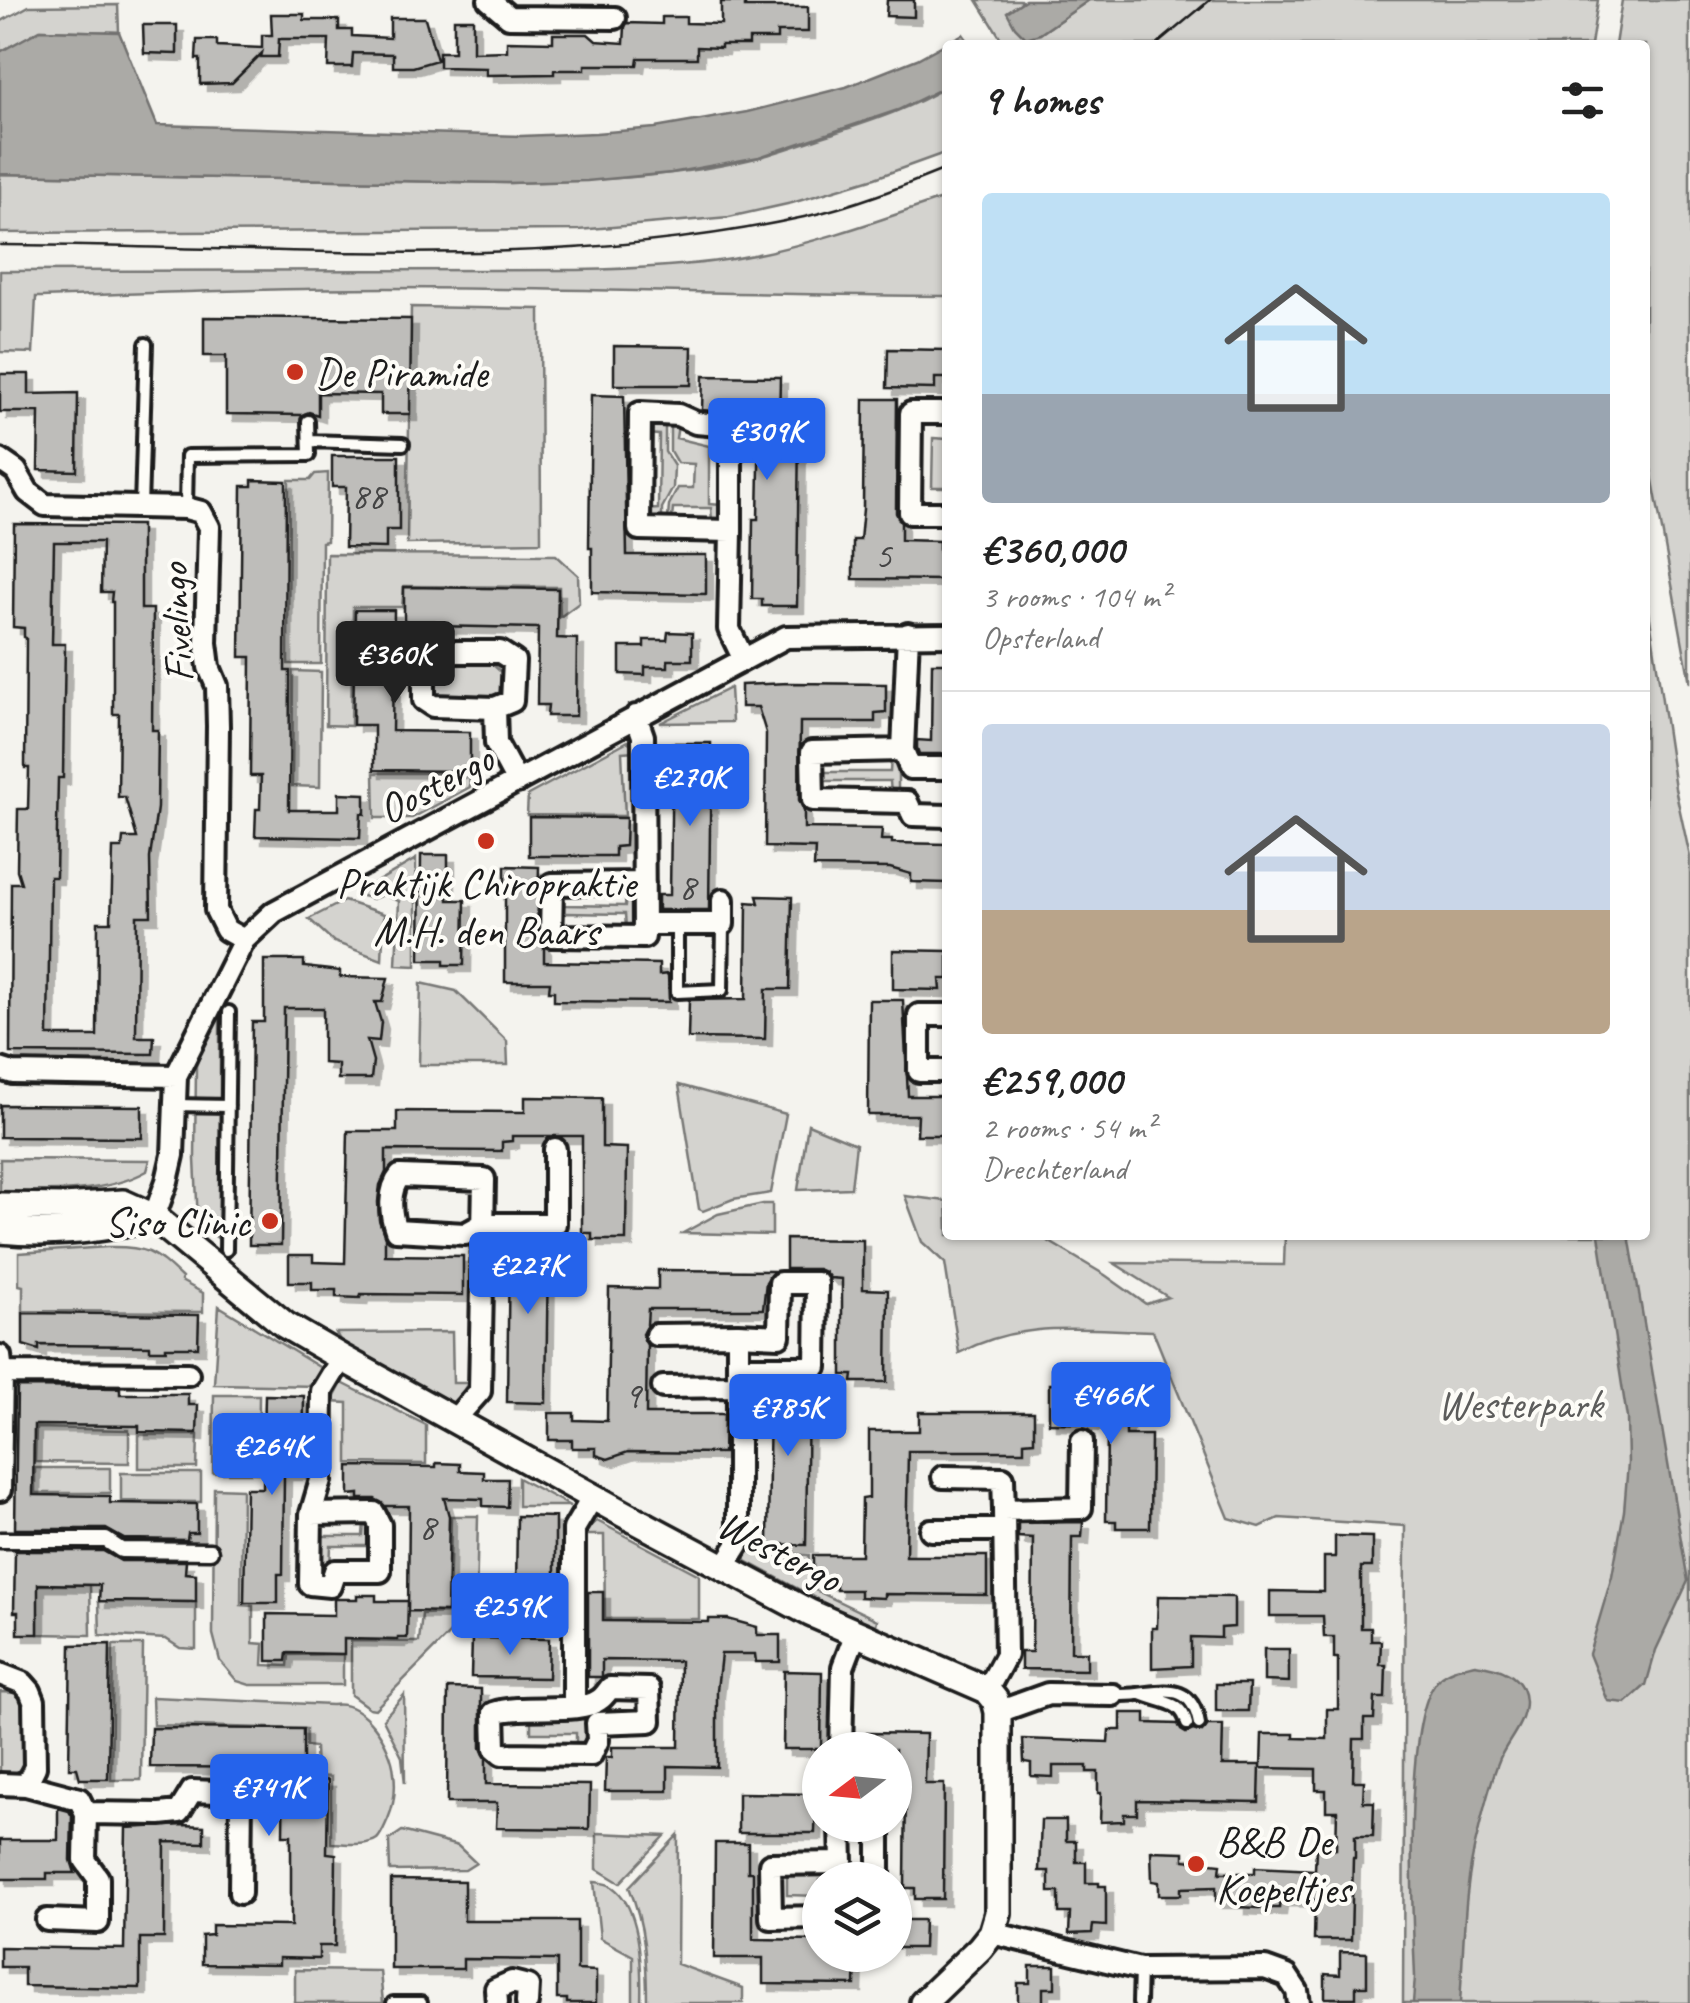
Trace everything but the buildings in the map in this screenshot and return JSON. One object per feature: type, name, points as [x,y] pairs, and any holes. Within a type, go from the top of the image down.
[{"type":"street","points":[[489,0],[508,18],[615,18]]},
{"type":"street","points":[[731,530],[639,529],[640,413],[678,415],[696,423],[730,426],[731,530],[730,629],[743,658]]},
{"type":"street","points":[[942,413],[910,413],[910,512],[942,513]]},
{"type":"street","name":"Fivelingo","points":[[0,460],[16,471],[28,492],[45,505],[186,508],[201,512],[208,527],[206,643],[208,667],[216,686],[218,726],[216,910],[226,930],[244,940]]},
{"type":"street","points":[[908,634],[908,802],[913,815],[942,816]]},
{"type":"street","name":"Oostergo","points":[[154,1217],[173,1155],[176,1076],[244,940],[274,912],[786,636],[942,634]]},
{"type":"street","points":[[436,652],[500,652],[514,660],[512,701],[495,708],[433,706],[424,700],[424,662],[436,652]]},
{"type":"street","points":[[495,708],[496,743],[517,782]]},
{"type":"street","points":[[636,716],[642,736],[644,883],[644,938],[551,936],[552,884],[644,883]]},
{"type":"street","points":[[908,802],[812,800],[812,752],[907,759],[942,767]]},
{"type":"street","points":[[644,924],[722,924],[723,900]]},
{"type":"street","points":[[942,1015],[919,1015],[919,1070],[942,1071]]},
{"type":"street","points":[[0,1069],[13,1074],[176,1076]]},
{"type":"street","points":[[455,1419],[480,1392],[482,1224],[484,1179],[400,1176],[394,1183],[391,1216],[396,1230],[464,1234],[482,1224],[555,1224],[554,1149]]},
{"type":"street","name":"Westergo","points":[[0,1206],[64,1207],[123,1202],[154,1217],[285,1325],[342,1358],[810,1613],[993,1701]]},
{"type":"street","points":[[0,1230],[64,1231],[121,1226],[154,1217]]},
{"type":"street","points":[[656,1335],[779,1336],[780,1284],[818,1284],[816,1366],[663,1387]]},
{"type":"street","points":[[724,1567],[738,1545],[738,1334]]},
{"type":"street","points":[[311,1514],[374,1513],[380,1525],[380,1570],[335,1572],[330,1586],[310,1584],[311,1514],[322,1480],[322,1391],[342,1358]]},
{"type":"street","points":[[0,1490],[1,1364],[188,1374]]},
{"type":"street","points":[[931,1530],[1080,1508],[1082,1441]]},
{"type":"street","points":[[923,2003],[980,1948],[992,1933],[998,1912],[993,1701],[1006,1655],[1003,1478],[943,1477]]},
{"type":"street","points":[[574,1707],[574,1529],[594,1496]]},
{"type":"street","points":[[0,1540],[106,1540],[122,1550],[210,1551]]},
{"type":"street","points":[[841,1732],[843,1667],[856,1634]]},
{"type":"street","points":[[0,1674],[22,1682],[34,1701],[35,1767],[26,1784]]},
{"type":"street","points":[[993,1701],[1048,1694],[1113,1694]]},
{"type":"street","points":[[574,1707],[597,1712],[598,1740],[591,1755],[502,1754],[495,1748],[494,1713],[508,1708],[574,1707]]},
{"type":"street","points":[[0,1784],[26,1784],[79,1798],[86,1813],[85,1860],[98,1878],[98,1922],[48,1920]]},
{"type":"street","points":[[86,1813],[179,1812],[192,1791],[241,1793],[240,1893]]},
{"type":"street","points":[[802,1867],[770,1864],[771,1918],[802,1917]]},
{"type":"street","points":[[992,1933],[1140,1969],[1265,1968],[1287,1976],[1300,2003]]},
{"type":"street","points":[[497,2003],[496,1988],[512,1982],[528,1986],[527,2003]]},
{"type":"lane","points":[[141,506],[146,344]]},
{"type":"lane","points":[[186,508],[187,456],[308,456],[308,420]]},
{"type":"lane","points":[[309,441],[403,444]]},
{"type":"lane","points":[[678,924],[677,992],[722,990],[722,924]]},
{"type":"lane","points":[[226,1250],[229,1012]]},
{"type":"lane","points":[[175,1105],[228,1106]]},
{"type":"lane","points":[[1113,1694],[1181,1694],[1196,1710],[1193,1724]]},
{"type":"lane","points":[[1139,2003],[1140,1969]]},
{"type":"lane","points":[[393,2003],[420,2003]]},
{"type":"green space","points":[[977,0],[1020,0],[1008,12],[1040,34],[1089,0],[1598,0],[1592,40],[1002,40]]},
{"type":"green space","points":[[1622,0],[1690,0],[1690,683],[1650,464],[1650,40],[1616,40]]},
{"type":"green space","points":[[118,5],[119,32],[41,30],[0,52],[0,22],[29,6]]},
{"type":"green space","points":[[942,89],[942,154],[792,203],[729,217],[578,230],[0,233],[0,174],[507,183],[634,177],[698,170],[760,157],[921,101]]},
{"type":"green space","points":[[942,199],[942,296],[385,288],[36,297],[33,353],[0,352],[0,271],[636,268],[732,259],[841,232]]},
{"type":"green space","points":[[411,307],[540,309],[541,542],[407,544]]},
{"type":"green space","points":[[651,423],[665,424],[665,452],[674,466],[673,488],[662,508],[662,520],[649,517],[645,510],[658,509],[659,435],[646,434]]},
{"type":"green space","points":[[670,424],[678,425],[676,438],[709,446],[709,504],[722,505],[719,518],[712,520],[711,508],[673,508],[672,520],[668,519],[669,505],[678,488],[693,488],[694,464],[677,463],[670,451]]},
{"type":"green space","points":[[933,438],[942,439],[942,487],[932,487]]},
{"type":"green space","points":[[328,473],[327,541],[322,542],[321,664],[288,664],[289,480],[310,480],[315,474]]},
{"type":"green space","points":[[327,554],[556,555],[578,575],[579,603],[560,617],[559,587],[404,586],[402,607],[353,607],[351,726],[326,725]]},
{"type":"green space","name":"Westerpark","points":[[1650,619],[1675,788],[1690,857],[1690,2003],[1403,2003],[1405,1526],[1279,1518],[1260,1527],[1229,1518],[1153,1331],[1030,1331],[983,1342],[959,1353],[945,1263],[922,1242],[905,1196],[942,1200],[942,1240],[1046,1240],[1146,1304],[1168,1297],[1114,1263],[1284,1265],[1285,1240],[1650,1240]]},
{"type":"green space","points":[[445,661],[491,663],[502,673],[500,692],[492,700],[444,700],[434,690],[435,670]]},
{"type":"green space","points":[[293,671],[321,672],[320,787],[292,786]]},
{"type":"green space","points":[[730,688],[732,722],[660,723]]},
{"type":"green space","points":[[628,741],[636,751],[622,752],[625,816],[527,815],[528,795]]},
{"type":"green space","points":[[891,757],[898,762],[895,794],[891,795],[890,781],[822,781],[823,772],[890,772]]},
{"type":"green space","points":[[374,773],[469,773],[470,787],[412,818],[375,818]]},
{"type":"green space","points":[[416,859],[416,966],[396,965],[399,901],[383,895],[372,899],[356,894]]},
{"type":"green space","points":[[564,891],[564,905],[625,906],[626,892],[634,892],[636,924],[626,928],[625,914],[565,913],[564,927],[559,925],[559,893]]},
{"type":"green space","points":[[344,901],[384,914],[382,960],[334,942],[309,919]]},
{"type":"green space","points":[[421,983],[456,991],[507,1041],[508,1065],[419,1065]]},
{"type":"green space","points":[[220,1015],[220,1240],[198,1222],[195,1159],[196,1066]]},
{"type":"green space","points":[[679,1085],[786,1114],[771,1193],[699,1209]]},
{"type":"green space","points":[[808,1124],[856,1144],[851,1188],[798,1190]]},
{"type":"green space","points":[[0,1159],[150,1160],[147,1171],[131,1179],[95,1188],[37,1192],[0,1191]]},
{"type":"green space","points":[[772,1204],[772,1235],[683,1233],[718,1214]]},
{"type":"green space","points":[[107,1247],[140,1249],[156,1256],[181,1281],[203,1293],[203,1312],[23,1311],[19,1253]]},
{"type":"green space","points":[[219,1306],[324,1370],[317,1386],[214,1384]]},
{"type":"green space","points":[[452,1332],[453,1383],[468,1383],[455,1405],[344,1347],[336,1333]]},
{"type":"green space","points":[[342,1383],[426,1425],[426,1464],[348,1463],[348,1403],[332,1402]]},
{"type":"green space","points":[[214,1395],[259,1395],[258,1473],[213,1473]]},
{"type":"green space","points":[[36,1428],[129,1430],[129,1463],[35,1462]]},
{"type":"green space","points":[[139,1435],[198,1435],[197,1468],[139,1468]]},
{"type":"green space","points":[[35,1468],[110,1468],[110,1493],[35,1493]]},
{"type":"green space","points":[[121,1473],[201,1473],[201,1502],[121,1501]]},
{"type":"green space","points":[[518,1478],[570,1506],[518,1506]]},
{"type":"green space","points":[[214,1488],[242,1489],[241,1605],[253,1606],[253,1643],[264,1644],[263,1665],[288,1666],[289,1655],[343,1654],[343,1685],[250,1685],[237,1681],[220,1661],[213,1634]]},
{"type":"green space","points":[[451,1516],[478,1516],[476,1607],[375,1709],[369,1708],[351,1695],[351,1641],[419,1642],[422,1614],[449,1613]]},
{"type":"green space","points":[[597,1521],[699,1575],[699,1619],[605,1619],[604,1535],[587,1535],[586,1530]]},
{"type":"green space","points":[[364,1523],[372,1527],[370,1546],[331,1546],[330,1569],[323,1572],[320,1536],[363,1536]]},
{"type":"green space","points":[[745,1551],[809,1555],[809,1587],[877,1620],[875,1630],[746,1561]]},
{"type":"green space","points":[[32,1585],[90,1585],[91,1635],[38,1634],[38,1613],[31,1612]]},
{"type":"green space","points":[[99,1601],[196,1602],[196,1649],[180,1648],[166,1639],[100,1635]]},
{"type":"green space","points":[[113,1645],[143,1645],[141,1780],[111,1780]]},
{"type":"green space","points":[[0,1692],[18,1693],[24,1704],[23,1765],[16,1773],[0,1774]]},
{"type":"green space","points":[[404,1695],[405,1783],[402,1757],[383,1719]]},
{"type":"green space","points":[[152,1697],[344,1705],[355,1709],[382,1738],[392,1762],[393,1802],[380,1835],[367,1843],[331,1843],[331,1777],[316,1776],[315,1747],[306,1746],[306,1729],[153,1725]]},
{"type":"green space","points":[[577,1714],[587,1719],[588,1738],[576,1748],[576,1733],[531,1733],[531,1717]]},
{"type":"green space","points":[[402,1831],[458,1846],[476,1863],[465,1870],[390,1871],[389,1840]]},
{"type":"green space","points":[[597,1833],[665,1836],[620,1883],[597,1869]]},
{"type":"green space","points":[[678,1835],[677,1964],[743,1988],[743,2003],[647,2003],[644,1944],[629,1887]]},
{"type":"green space","points":[[787,1872],[802,1872],[802,1895],[787,1895]]},
{"type":"green space","points":[[594,1882],[609,1885],[620,1894],[634,1922],[641,2003],[633,2003],[633,1956],[600,1938]]},
{"type":"green space","points":[[295,1970],[380,1971],[383,2003],[295,2003]]},
{"type":"shaded area","points":[[1025,0],[1089,0],[1040,34],[1026,38],[1007,12]]},
{"type":"shaded area","points":[[40,30],[119,32],[157,125],[521,136],[655,128],[747,112],[846,87],[942,45],[942,88],[898,110],[759,157],[671,173],[587,181],[0,174],[0,52]]},
{"type":"shaded area","points":[[1600,1240],[1630,1240],[1688,1581],[1656,1650],[1646,1685],[1626,1703],[1608,1701],[1589,1654],[1612,1576],[1624,1511],[1627,1418]]},
{"type":"shaded area","points":[[1475,1664],[1515,1678],[1524,1692],[1524,1710],[1496,1767],[1473,1854],[1460,2003],[1413,2003],[1412,1820],[1419,1733],[1427,1699],[1439,1678]]},
{"type":"tram line","points":[[1162,40],[1210,0]]},
{"type":"tram line","points":[[0,245],[403,253],[605,246],[705,235],[804,217],[859,202],[942,170]]},
{"type":"place","name":"De Piramide","points":[[295,372]]},
{"type":"place","name":"Praktijk Chiropraktie M.H. den Baars","points":[[486,841]]},
{"type":"place","name":"Siso Clinic","points":[[270,1221]]},
{"type":"place","name":"B&B De Koepeltjes","points":[[1196,1864]]}]
